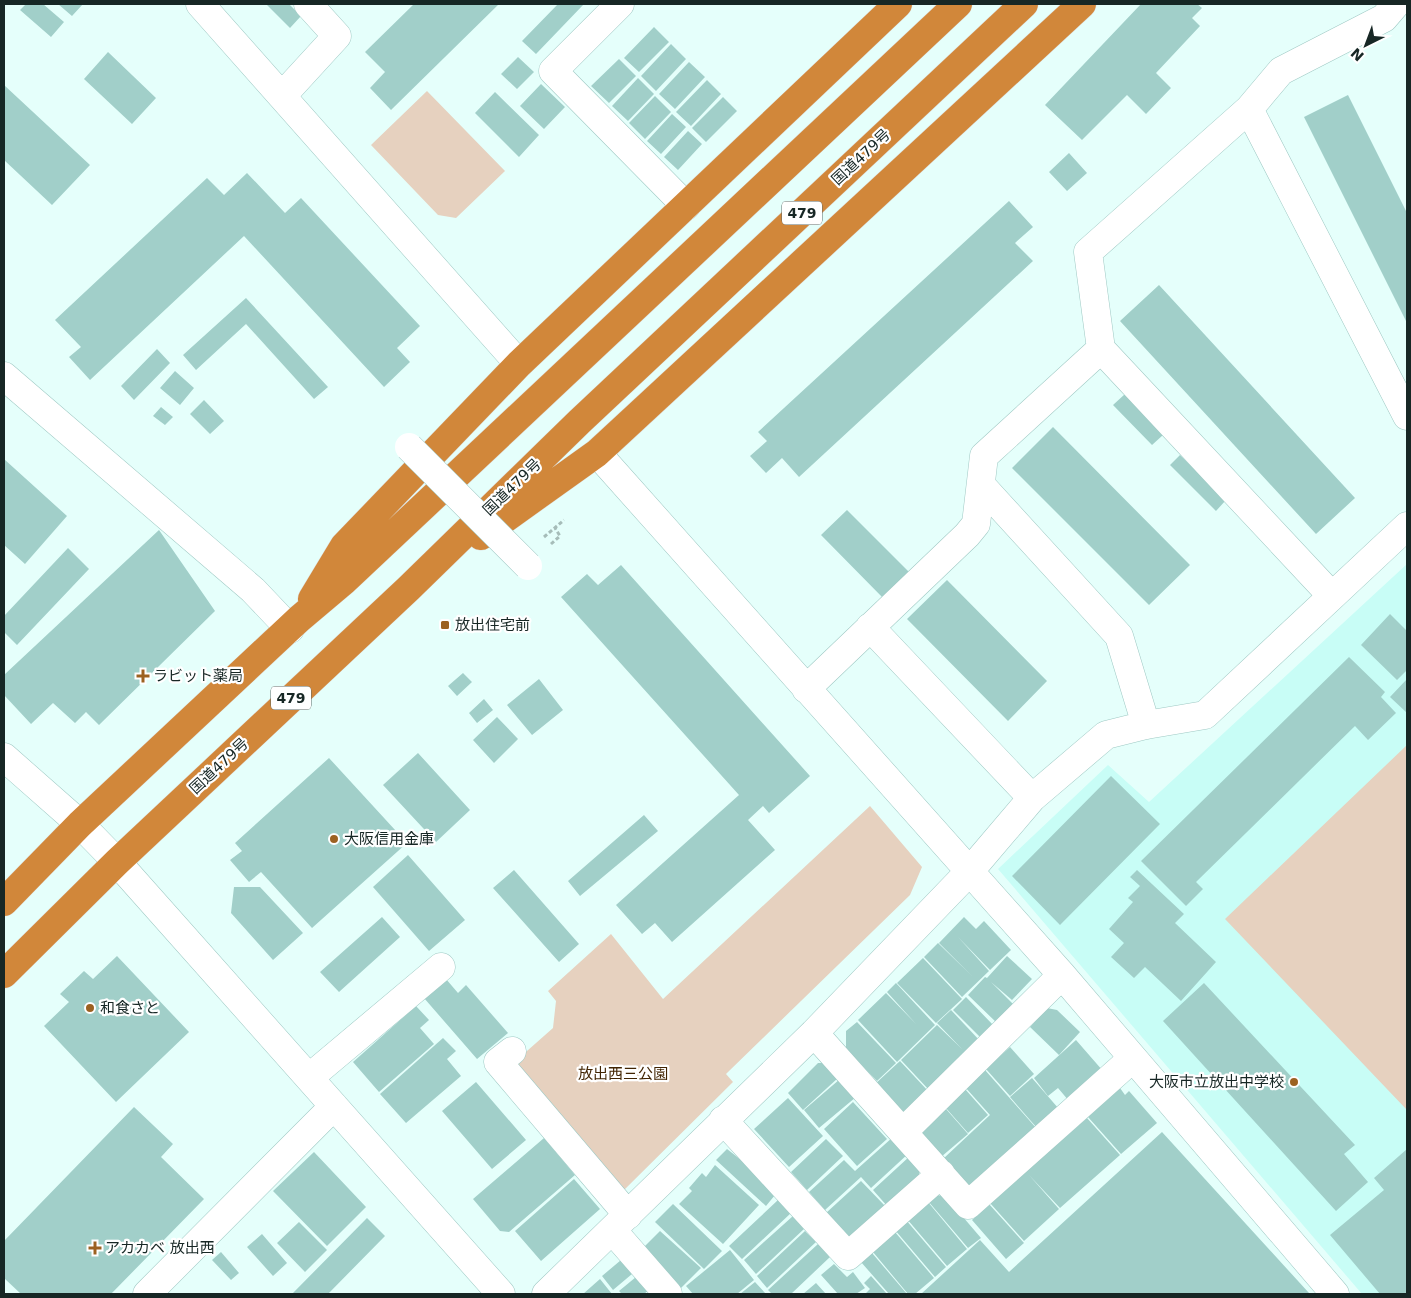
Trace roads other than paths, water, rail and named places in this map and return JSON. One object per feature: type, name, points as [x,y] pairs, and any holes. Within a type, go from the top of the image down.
[{"type":"highway","points":[[295,624],[344,546],[519,364],[898,4]]},
{"type":"highway","points":[[4,902],[80,824],[295,624],[344,581],[958,4]]},
{"type":"highway","name":"国道479号","points":[[4,974],[117,862],[409,588],[579,422],[1024,4]]},
{"type":"highway","points":[[409,588],[597,453],[1082,4]]},
{"type":"street","points":[[202,4],[519,364]]},
{"type":"street","points":[[282,96],[337,36],[308,4]]},
{"type":"street","points":[[620,4],[553,71],[686,206]]},
{"type":"street","points":[[1332,596],[1100,350],[1088,252],[1249,109],[1281,72],[1384,18],[1396,4]]},
{"type":"street","points":[[1249,109],[1407,416]]},
{"type":"street","points":[[806,689],[968,535],[976,524],[984,456],[1100,350]]},
{"type":"street","points":[[4,376],[295,624]]},
{"type":"street","points":[[409,447],[528,566]]},
{"type":"street","points":[[597,453],[1062,975],[1335,1294]]},
{"type":"street","points":[[981,485],[1119,636],[1146,725]]},
{"type":"street","points":[[546,1294],[814,1033],[969,872],[1032,798],[1106,736],[1146,725],[1205,715],[1407,526]]},
{"type":"street","points":[[870,627],[1032,798]]},
{"type":"street","points":[[4,757],[80,824],[117,862],[501,1294]]},
{"type":"street","points":[[310,1077],[441,967]]},
{"type":"street","points":[[903,1132],[1062,975]]},
{"type":"street","points":[[814,1033],[968,1204],[1133,1058]]},
{"type":"street","points":[[512,1051],[498,1062],[620,1223],[668,1294]]},
{"type":"street","points":[[147,1294],[334,1106]]},
{"type":"street","points":[[723,1120],[848,1256],[940,1174]]},
{"type":"place","name":"放出住宅前","points":[[445,625]]},
{"type":"place","name":"ラビット薬局","points":[[143,676]]},
{"type":"place","name":"大阪信用金庫","points":[[334,839]]},
{"type":"place","name":"和食さと","points":[[90,1008]]},
{"type":"place","name":"大阪市立放出中学校","points":[[1294,1082]]},
{"type":"place","name":"アカカベ 放出西","points":[[95,1248]]},
{"type":"park label","name":"放出西三公園","points":[[623,1074]]}]
